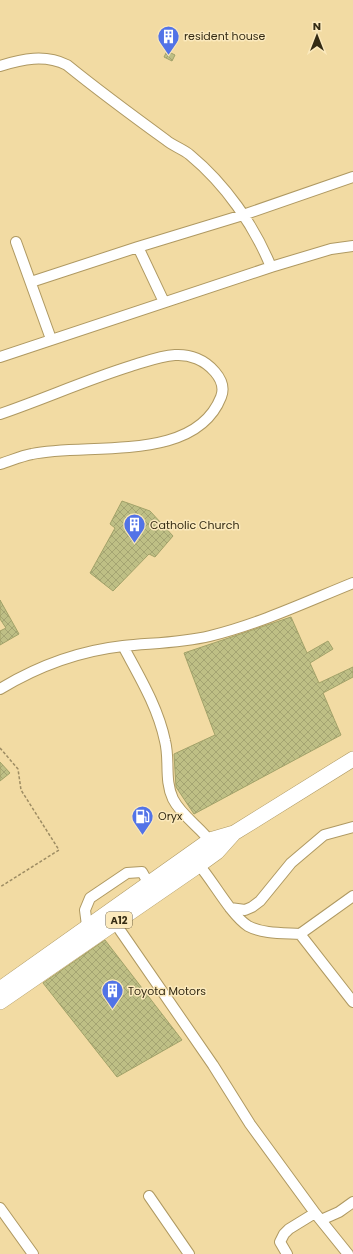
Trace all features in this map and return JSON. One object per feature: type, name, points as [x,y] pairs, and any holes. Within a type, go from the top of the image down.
[{"type":"highway","name":"A12","points":[[0,1002],[88,934],[214,846],[353,758]]},
{"type":"highway","name":"A12","points":[[0,989],[88,934],[115,923],[152,889],[199,865],[214,846]]},
{"type":"street","points":[[0,66],[27,59],[40,58],[59,61],[67,65],[170,143],[189,154],[222,188],[243,215],[262,246],[271,268]]},
{"type":"street","points":[[31,282],[243,215],[353,177]]},
{"type":"street","points":[[16,242],[51,339]]},
{"type":"street","points":[[0,357],[164,302],[331,249],[353,246]]},
{"type":"street","points":[[138,247],[164,302]]},
{"type":"street","points":[[0,414],[102,375],[157,358],[175,355],[191,356],[206,363],[220,378],[222,386],[222,394],[215,409],[197,428],[182,436],[146,445],[32,454],[0,464]]},
{"type":"street","points":[[0,689],[21,676],[82,653],[123,646],[167,643],[210,636],[260,619],[353,583]]},
{"type":"street","points":[[123,646],[158,718],[166,744],[167,778],[173,798],[178,808],[214,846]]},
{"type":"street","points":[[230,908],[244,910],[252,907],[260,901],[291,863],[324,835],[353,827]]},
{"type":"street","points":[[199,865],[230,908],[248,925],[275,933],[300,934],[353,896]]},
{"type":"street","points":[[88,934],[85,910],[87,901],[113,881],[127,873],[136,871],[142,872],[152,889]]},
{"type":"street","points":[[115,923],[213,1065],[250,1124],[318,1217],[348,1254]]},
{"type":"street","points":[[300,934],[353,1002]]},
{"type":"street","points":[[149,1196],[189,1254]]},
{"type":"street","points":[[287,1254],[280,1242],[284,1234],[318,1217],[339,1212],[353,1202]]},
{"type":"street","points":[[0,1208],[31,1253]]},
{"type":"path","points":[[0,748],[18,769],[21,790],[59,850],[0,887]]},
{"type":"building","name":"resident house","points":[[167,51],[175,55],[172,61],[164,57]]},
{"type":"building","name":"Catholic Church","points":[[122,501],[150,511],[173,536],[155,557],[149,554],[113,591],[90,573],[115,528],[110,524]]},
{"type":"building","points":[[0,600],[19,634],[0,645],[0,631],[6,628],[0,619]]},
{"type":"building","points":[[291,617],[307,653],[328,641],[333,649],[310,663],[319,683],[353,667],[353,677],[323,693],[341,735],[194,814],[176,787],[174,754],[215,735],[184,653]]},
{"type":"building","points":[[0,762],[10,773],[0,781]]},
{"type":"building","name":"Toyota Motors","points":[[105,940],[182,1040],[117,1077],[43,983]]},
{"type":"place","name":"resident house","points":[[169,56]]},
{"type":"place","name":"Catholic Church","points":[[135,544]]},
{"type":"place","name":"Oryx","points":[[143,836]]},
{"type":"place","name":"Toyota Motors","points":[[113,1010]]}]
